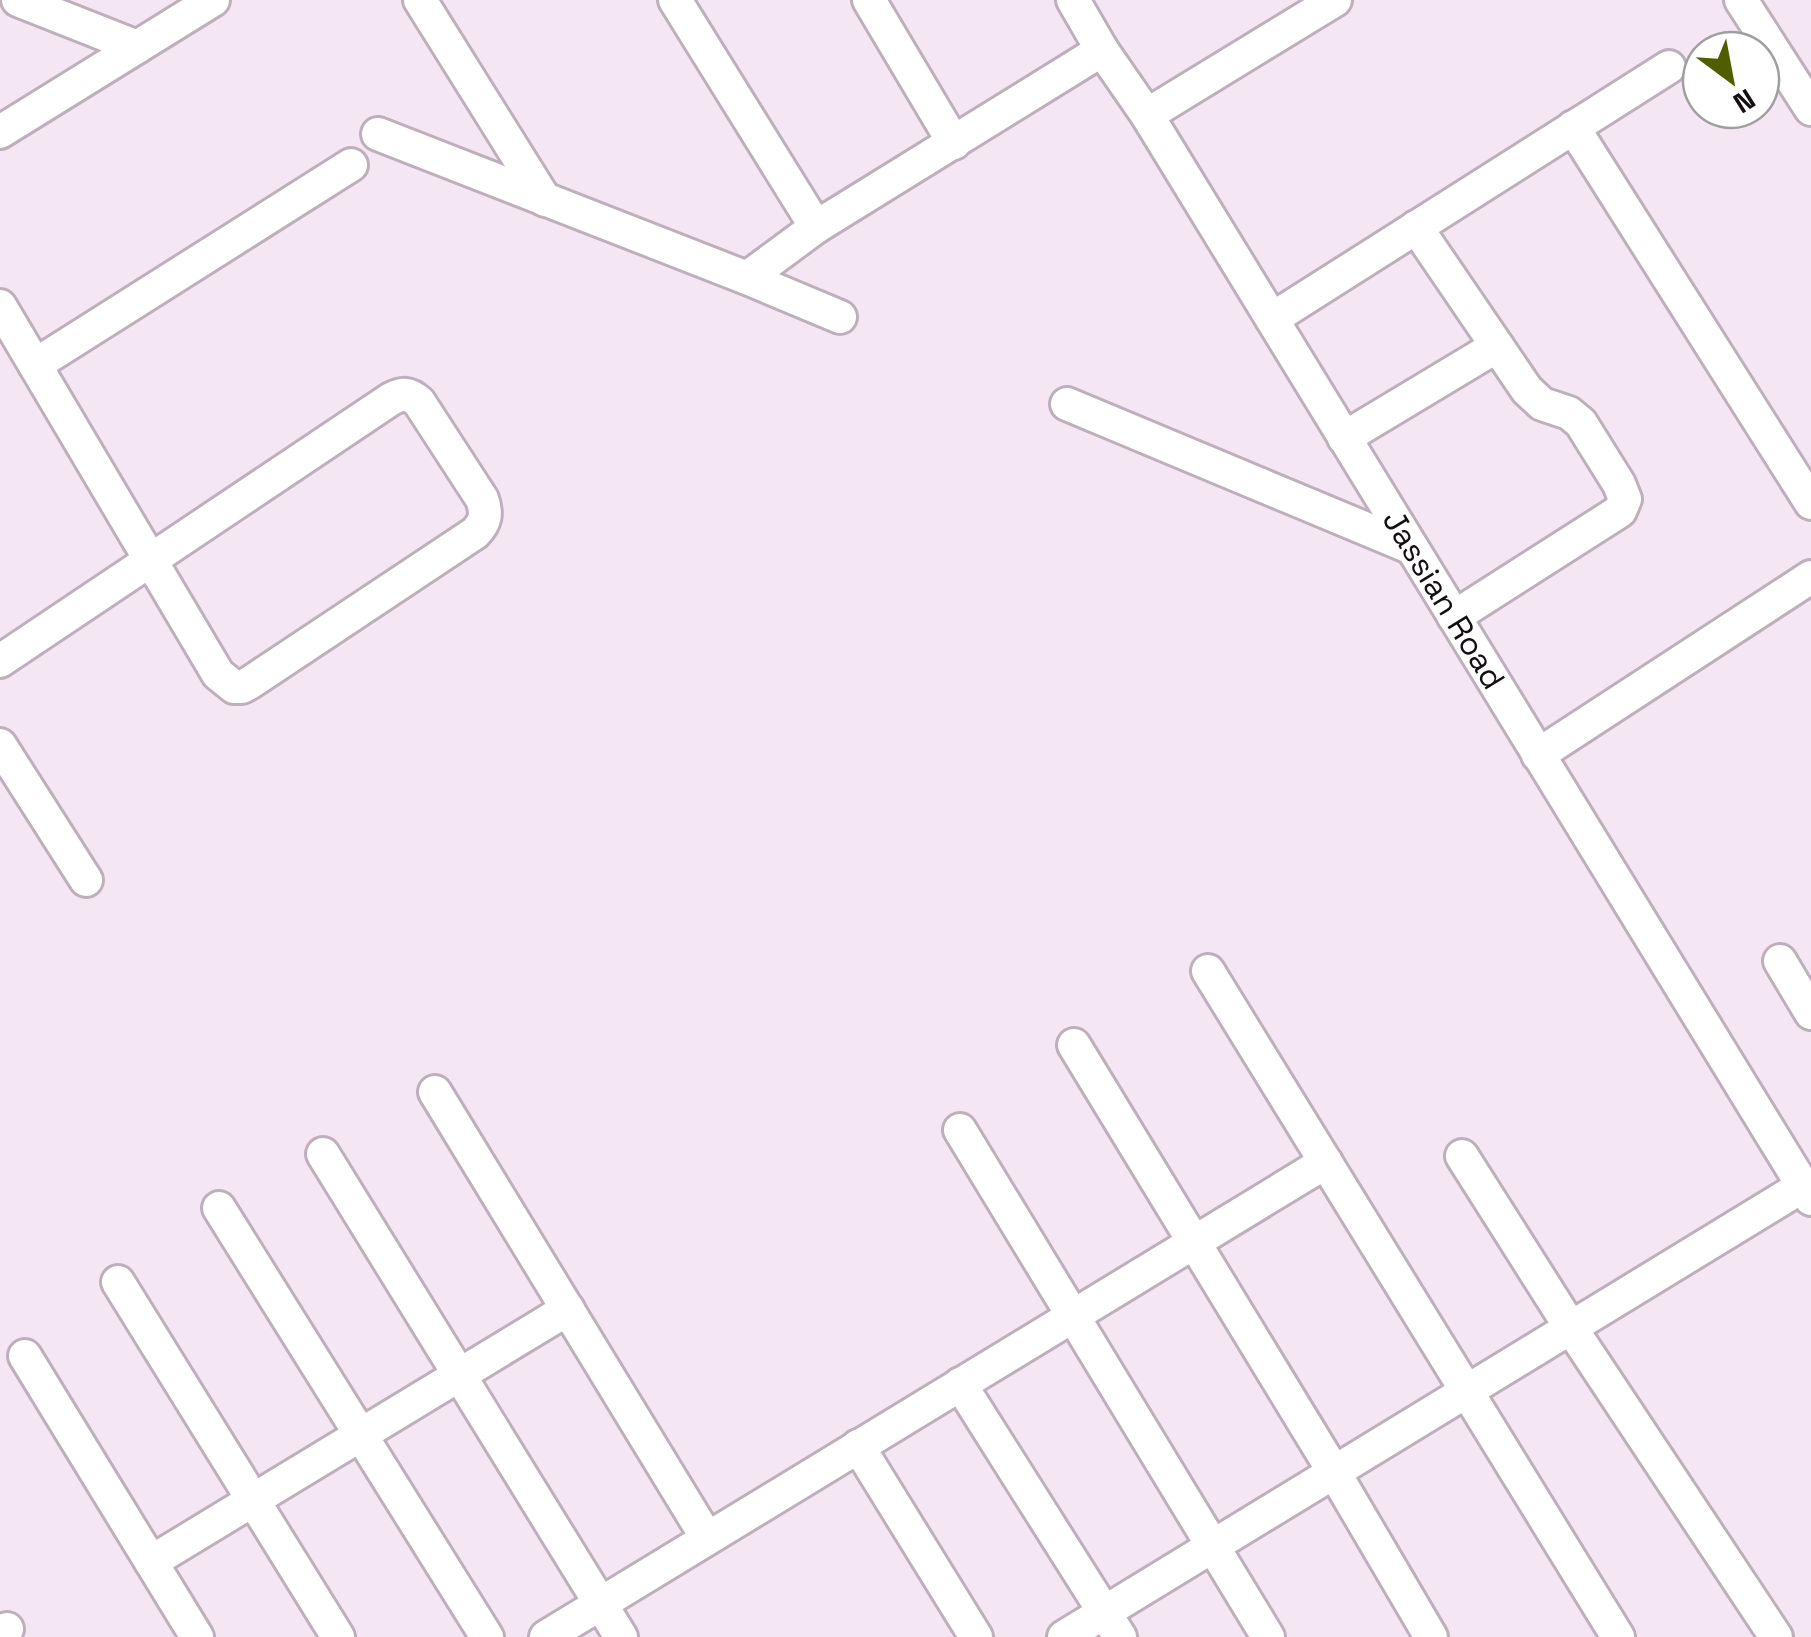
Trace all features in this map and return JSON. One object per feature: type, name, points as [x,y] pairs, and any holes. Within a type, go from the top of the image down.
[{"type":"street","points":[[18,0],[138,47]]},
{"type":"street","points":[[0,132],[213,0]]},
{"type":"street","points":[[420,0],[545,200]]},
{"type":"street","points":[[675,0],[816,227]]},
{"type":"street","points":[[869,0],[954,144]]},
{"type":"street","name":"Jassian Road","points":[[1072,0],[1147,115],[1807,1193]]},
{"type":"street","points":[[1147,115],[1336,0]]},
{"type":"street","points":[[1741,0],[1811,109]]},
{"type":"street","points":[[746,278],[816,227],[1102,50]]},
{"type":"street","points":[[1272,319],[1669,66]]},
{"type":"street","points":[[1574,127],[1811,503]]},
{"type":"street","points":[[378,134],[840,317]]},
{"type":"street","points":[[35,365],[351,165]]},
{"type":"street","points":[[1416,228],[1527,390],[1542,404],[1569,413],[1581,423],[1625,498],[1620,512],[1454,617]]},
{"type":"street","points":[[0,306],[151,562],[218,674],[234,688],[242,687],[475,532],[483,525],[485,507],[419,402],[402,394],[391,398],[151,562],[0,661]]},
{"type":"street","points":[[1344,438],[1497,346]]},
{"type":"street","points":[[1067,404],[1412,548]]},
{"type":"street","points":[[1538,754],[1811,577]]},
{"type":"street","points":[[0,745],[86,880]]},
{"type":"street","points":[[1780,961],[1811,1012]]},
{"type":"street","points":[[1208,971],[1618,1637]]},
{"type":"street","points":[[1074,1046],[1431,1637]]},
{"type":"street","points":[[436,1092],[707,1538]]},
{"type":"street","points":[[960,1130],[1268,1637]]},
{"type":"street","points":[[322,1154],[621,1637]]},
{"type":"street","points":[[1462,1156],[1776,1637]]},
{"type":"street","points":[[546,1637],[1326,1162]]},
{"type":"street","points":[[1064,1637],[1112,1625],[1213,1546],[1571,1328],[1807,1193]]},
{"type":"street","points":[[219,1208],[488,1637]]},
{"type":"street","points":[[118,1282],[338,1637]]},
{"type":"street","points":[[151,1562],[568,1310]]},
{"type":"street","points":[[25,1356],[197,1637]]},
{"type":"street","points":[[960,1384],[1112,1625]]},
{"type":"street","points":[[858,1446],[976,1637]]}]
